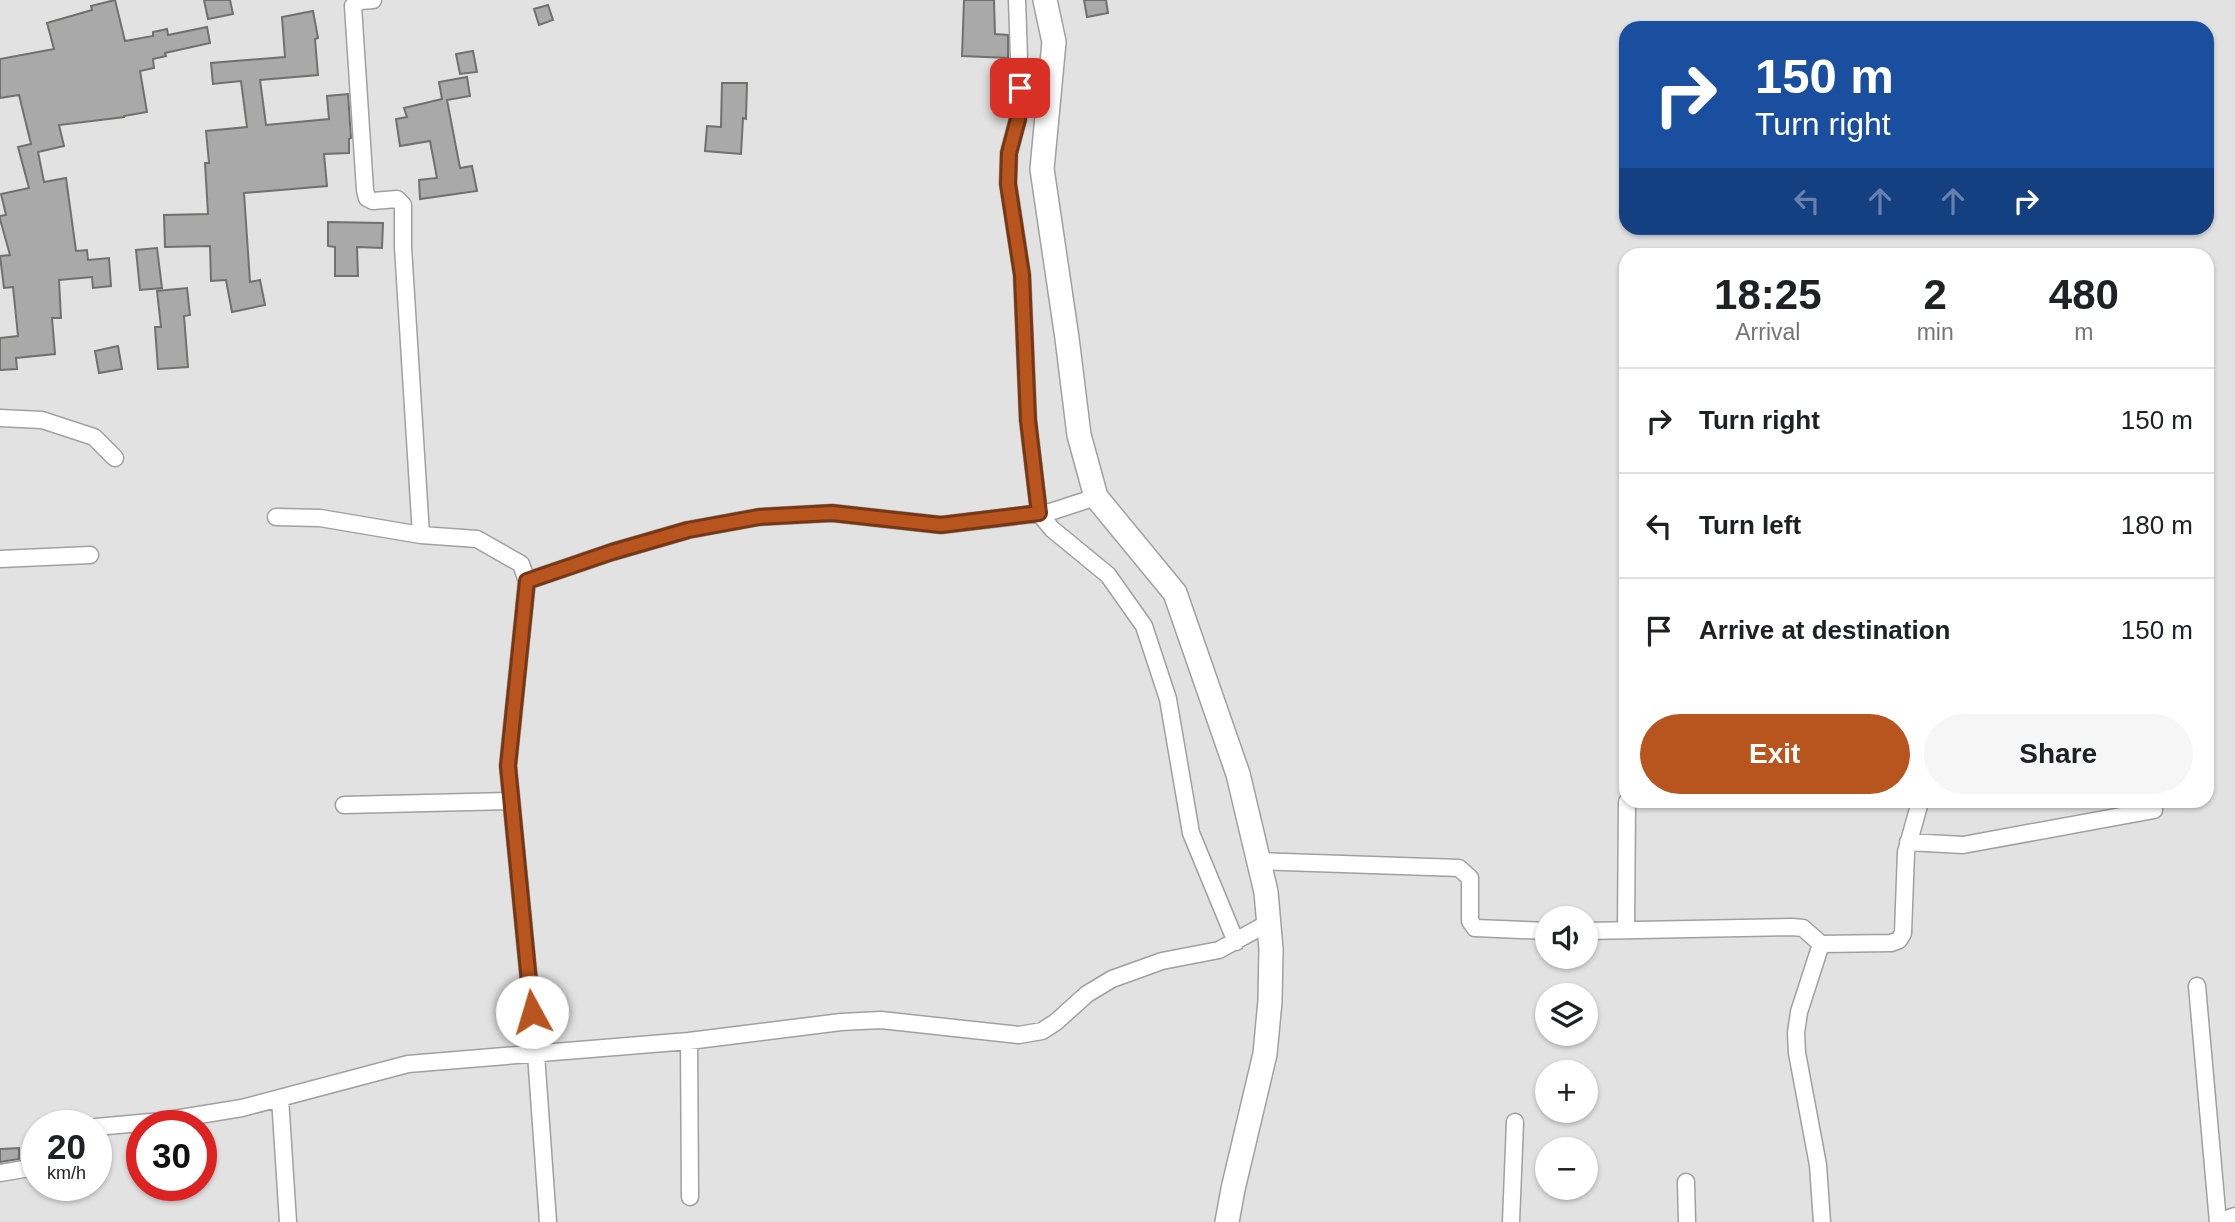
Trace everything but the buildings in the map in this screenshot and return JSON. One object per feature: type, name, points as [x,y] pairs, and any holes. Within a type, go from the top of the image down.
[{"type":"street","points":[[373,0],[360,1],[353,6],[365,190],[366,198],[373,201],[397,199],[403,205],[403,247],[421,535]]},
{"type":"street","points":[[1017,0],[1020,88],[1018,119],[1009,153],[1008,184],[1022,275],[1028,420],[1039,513],[1052,529],[1108,575],[1144,626],[1168,699],[1191,833],[1236,942]]},
{"type":"street","points":[[1045,0],[1054,42],[1042,169],[1068,338],[1079,435],[1096,497],[1175,593],[1238,774],[1266,892],[1270,1001],[1265,1054],[1227,1222]]},
{"type":"street","points":[[0,418],[42,420],[94,437],[115,458]]},
{"type":"street","points":[[527,581],[688,530],[759,517],[832,513],[941,525],[1039,513],[1096,497]]},
{"type":"street","points":[[276,517],[320,518],[421,535],[477,539],[522,564],[527,581],[508,766],[537,1054],[548,1222]]},
{"type":"street","points":[[0,559],[90,555]]},
{"type":"street","points":[[344,805],[511,801]]},
{"type":"street","points":[[1626,930],[1627,808]]},
{"type":"street","points":[[1598,930],[1792,927],[1803,928],[1821,944],[1882,943],[1899,940],[1903,933],[1904,871],[1908,842],[1918,808]]},
{"type":"street","points":[[1908,842],[1964,845],[2154,810]]},
{"type":"street","points":[[1259,861],[1459,868],[1470,878],[1470,921],[1475,928],[1535,930]]},
{"type":"street","points":[[112,1126],[204,1115],[408,1064],[690,1041],[841,1022],[881,1020],[1019,1035],[1042,1031],[1087,994],[1112,979],[1162,961],[1219,950],[1268,923]]},
{"type":"street","points":[[1821,944],[1799,1012],[1796,1033],[1797,1054],[1818,1165],[1822,1222]]},
{"type":"street","points":[[2197,986],[2218,1222],[2235,1216]]},
{"type":"street","points":[[690,1041],[690,1197]]},
{"type":"street","points":[[280,1098],[288,1222]]},
{"type":"street","points":[[1511,1222],[1515,1122]]},
{"type":"street","points":[[0,1173],[21,1170]]},
{"type":"street","points":[[1686,1182],[1687,1222]]},
{"type":"route","points":[[532,1012],[508,766],[527,581],[688,530],[759,517],[832,513],[941,525],[1039,513],[1028,420],[1027,342],[1022,275],[1008,184],[1009,153],[1018,119],[1020,88]]}]
